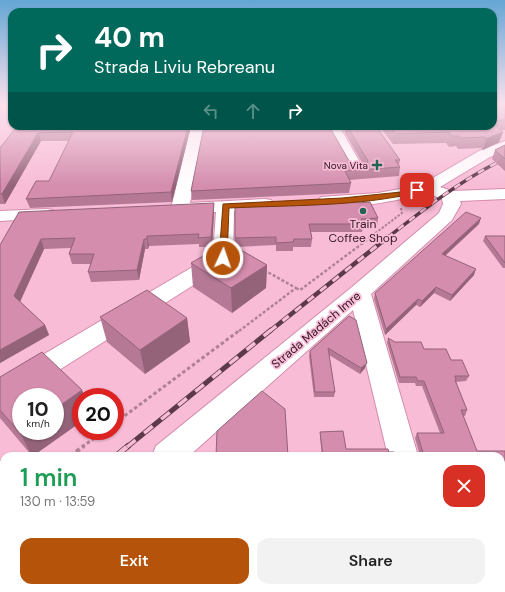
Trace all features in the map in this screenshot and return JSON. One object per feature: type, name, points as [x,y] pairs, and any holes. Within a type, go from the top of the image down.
[{"type":"street","points":[[196,132],[172,208],[280,203]]},
{"type":"street","points":[[335,132],[372,197]]},
{"type":"street","points":[[311,202],[401,194],[427,187],[459,168],[505,145]]},
{"type":"street","points":[[427,187],[450,196],[505,194]]},
{"type":"street","name":"Strada Madách Imre","points":[[172,452],[360,292],[446,216],[452,204],[450,196]]},
{"type":"street","points":[[0,393],[223,258],[225,206]]},
{"type":"street","points":[[0,216],[61,213]]},
{"type":"street","points":[[360,292],[402,452]]},
{"type":"path","points":[[262,269],[300,290],[402,213],[399,202]]},
{"type":"path","points":[[124,416],[296,288]]},
{"type":"path","points":[[75,452],[92,440]]},
{"type":"building","points":[[13,132],[187,132],[171,192],[26,199],[36,181],[49,181],[73,132],[38,133],[2,194],[0,194],[0,148]]},
{"type":"building","points":[[203,132],[332,132],[352,166],[359,168],[366,166],[368,161],[350,132],[380,132],[400,160],[395,160],[400,167],[345,171],[351,183],[191,191]]},
{"type":"building","points":[[393,132],[503,132],[486,139],[485,137],[461,138],[459,136],[452,136],[449,132],[395,134]]},
{"type":"building","points":[[505,145],[505,159],[495,150]]},
{"type":"building","points":[[357,198],[359,203],[370,202],[378,218],[361,219],[364,224],[309,224],[312,239],[294,239],[293,242],[276,243],[276,237],[235,238],[235,204]]},
{"type":"building","points":[[214,203],[211,237],[198,238],[199,234],[147,236],[147,239],[144,239],[137,270],[88,272],[94,254],[69,254],[75,238],[41,239],[14,296],[45,325],[0,350],[0,245],[19,212]]},
{"type":"building","points":[[466,212],[481,218],[442,254],[476,269],[452,295],[436,287],[422,301],[418,299],[386,329],[375,293]]},
{"type":"building","points":[[485,236],[505,236],[505,263]]},
{"type":"building","points":[[227,242],[267,265],[231,288],[191,263]]},
{"type":"building","points":[[147,290],[187,318],[140,350],[100,317]]},
{"type":"building","points":[[349,316],[356,320],[367,363],[361,368],[328,348],[335,392],[315,392],[310,351]]},
{"type":"building","points":[[388,338],[395,342],[421,342],[424,349],[446,349],[451,360],[462,360],[469,376],[455,376],[455,380],[467,410],[461,410],[477,451],[505,452],[423,452],[417,433],[444,433],[424,381],[418,381],[416,377],[400,377]]},
{"type":"building","points":[[42,352],[80,388],[72,388],[72,397],[64,403],[64,388],[12,388],[12,424],[0,410],[0,377]]},
{"type":"building","points":[[262,391],[285,409],[288,452],[216,452],[217,431]]},
{"type":"building","points":[[343,431],[346,449],[388,449],[389,452],[322,452],[320,432]]},
{"type":"railway","points":[[497,163],[505,159]]},
{"type":"railway","points":[[387,238],[454,188],[497,163]]},
{"type":"railway","points":[[270,331],[388,237]]},
{"type":"railway","points":[[127,447],[271,330]]},
{"type":"railway","points":[[121,452],[128,446]]},
{"type":"place","name":"Nova Vita","points":[[377,165]]},
{"type":"place","name":"Train Coffee Shop","points":[[363,211]]},
{"type":"route","points":[[223,258],[225,206],[342,200],[401,194],[417,190]]}]
